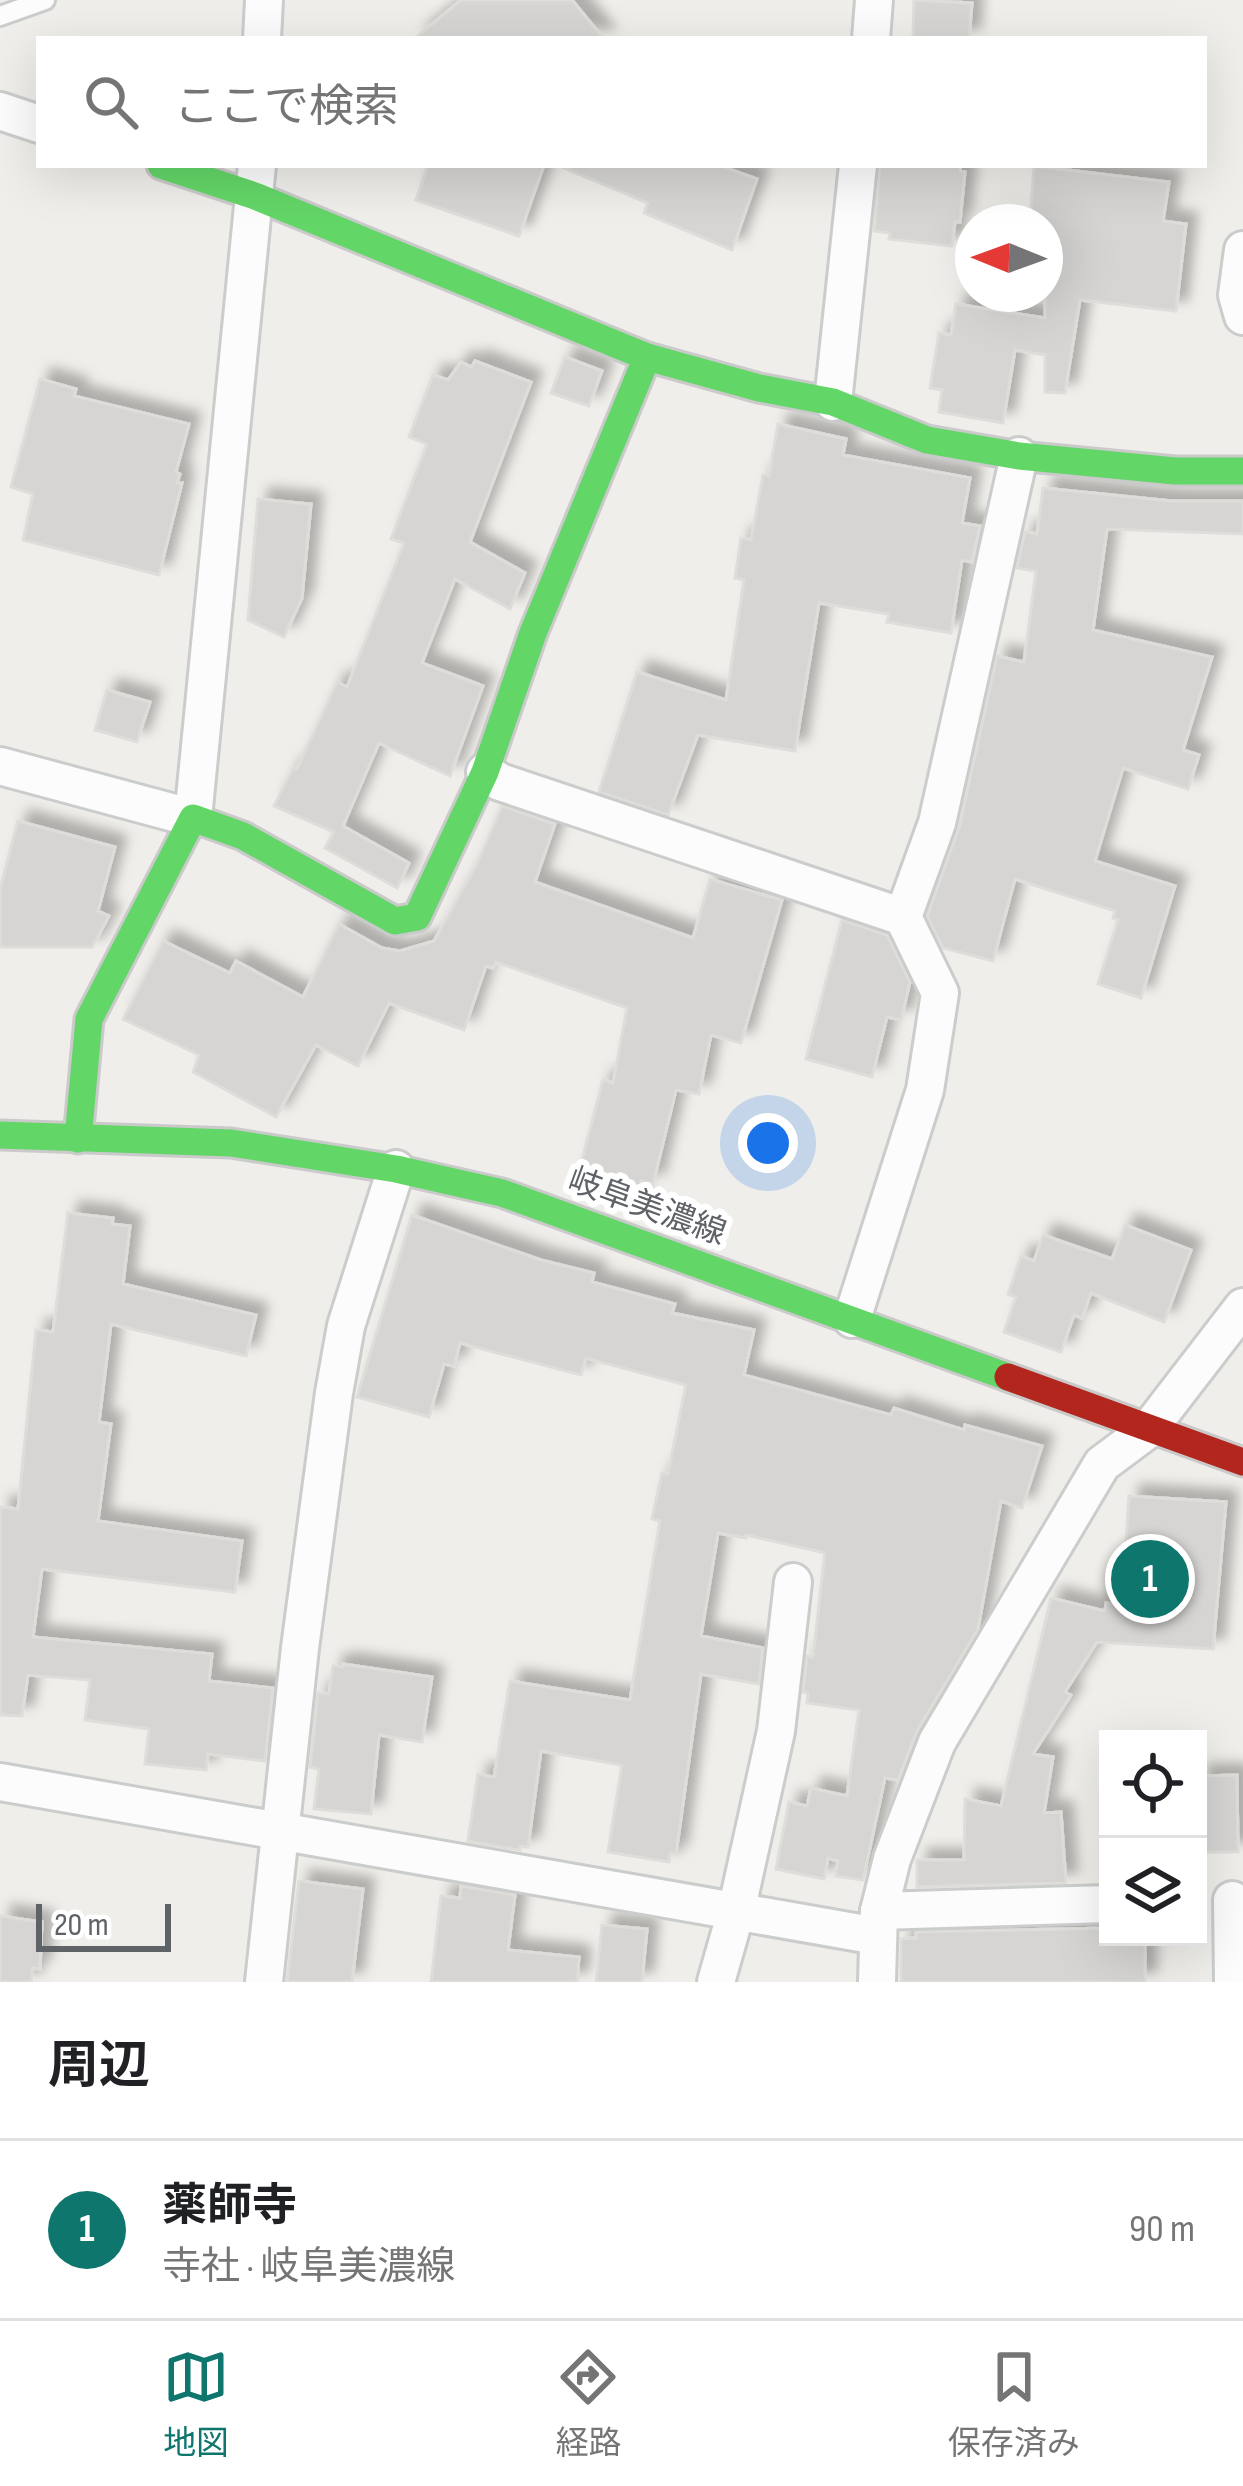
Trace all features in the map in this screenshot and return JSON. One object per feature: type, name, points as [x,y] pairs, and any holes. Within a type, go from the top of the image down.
[{"type":"street","points":[[262,36],[263,0]]},
{"type":"street","points":[[871,36],[874,0]]},
{"type":"street","points":[[0,111],[36,123]]},
{"type":"street","points":[[179,168],[256,181],[647,358],[833,402],[927,440],[1019,456],[1175,471],[1243,472]]},
{"type":"street","points":[[833,402],[858,168]]},
{"type":"street","points":[[78,1138],[89,1019],[193,818],[256,181]]},
{"type":"street","points":[[1243,250],[1237,295],[1243,316]]},
{"type":"street","points":[[0,766],[243,836],[395,921],[417,917],[485,772],[533,633],[647,358]]},
{"type":"street","points":[[903,917],[937,823],[1019,456]]},
{"type":"street","points":[[485,772],[500,782],[903,917],[940,993],[925,1090],[852,1319]]},
{"type":"street","name":"岐阜美濃線","points":[[0,1135],[231,1142],[396,1168],[502,1193],[1243,1462]]},
{"type":"street","points":[[264,1982],[300,1648],[334,1393],[346,1326],[396,1168]]},
{"type":"street","points":[[877,1982],[878,1924],[892,1859],[937,1742],[1102,1464],[1149,1429],[1243,1307]]},
{"type":"street","points":[[716,1982],[776,1731],[794,1582]]},
{"type":"street","points":[[0,1782],[282,1828],[736,1912],[878,1924],[1099,1905]]},
{"type":"street","points":[[1224,1900],[1233,1982]]},
{"type":"lane","points":[[0,16],[45,0]]},
{"type":"building","points":[[461,0],[572,0],[602,36],[418,36]]},
{"type":"building","points":[[914,0],[972,3],[969,36],[913,36]]},
{"type":"building","points":[[427,168],[543,168],[519,236],[416,200]]},
{"type":"building","points":[[564,168],[726,168],[757,179],[732,250],[644,213],[648,203]]},
{"type":"building","points":[[880,168],[960,168],[965,172],[962,204],[955,204],[952,246],[889,239],[890,233],[874,231]]},
{"type":"building","points":[[1034,168],[1169,182],[1163,221],[1186,224],[1176,311],[1080,300],[1065,393],[1045,392],[1045,355],[1015,350],[1003,423],[939,412],[942,390],[930,388],[939,333],[951,335],[955,310],[1045,318],[1045,312],[1063,312],[1063,204],[1031,204]]},
{"type":"building","points":[[565,357],[602,371],[589,406],[551,393]]},
{"type":"building","points":[[475,361],[531,382],[470,542],[525,573],[510,609],[455,579],[422,663],[483,686],[450,776],[379,743],[343,826],[409,863],[397,888],[325,848],[334,832],[274,806],[293,768],[297,769],[337,682],[347,687],[404,543],[391,539],[427,444],[409,437],[433,375],[448,380],[461,362],[472,367]]},
{"type":"building","points":[[40,379],[76,389],[74,396],[189,424],[176,472],[180,474],[177,483],[182,483],[159,575],[23,540],[33,494],[11,487]]},
{"type":"building","points":[[778,424],[846,439],[843,455],[970,478],[962,523],[980,526],[972,562],[962,560],[951,633],[887,622],[889,614],[819,603],[795,751],[698,735],[668,815],[599,792],[637,672],[726,700],[744,580],[735,578],[741,538],[751,540]]},
{"type":"building","points":[[1043,488],[1172,501],[1243,501],[1243,534],[1107,529],[1093,630],[1212,657],[1183,750],[1199,755],[1188,789],[1123,768],[1095,861],[1175,886],[1141,998],[1098,984],[1118,920],[1113,918],[1115,911],[1015,879],[993,961],[943,948],[927,916],[959,828],[997,656],[1024,662],[1036,571],[1017,568],[1025,532],[1037,534]]},
{"type":"building","points":[[258,499],[311,504],[302,598],[284,637],[248,620]]},
{"type":"building","points":[[107,690],[150,702],[137,742],[95,730]]},
{"type":"building","points":[[502,806],[555,824],[535,882],[693,938],[710,879],[782,900],[741,1043],[711,1035],[699,1094],[676,1090],[653,1184],[641,1181],[635,1202],[576,1183],[603,1080],[613,1083],[627,1008],[496,962],[493,968],[486,966],[464,1030],[389,1003],[358,1066],[316,1045],[276,1117],[193,1072],[199,1055],[123,1019],[163,941],[230,973],[236,961],[303,997],[339,924],[382,948],[400,951],[434,941],[477,864]]},
{"type":"building","points":[[18,821],[115,847],[98,911],[109,916],[92,947],[0,947],[0,889]]},
{"type":"building","points":[[842,920],[887,935],[910,982],[901,1020],[887,1017],[872,1077],[806,1059]]},
{"type":"building","points":[[68,1213],[113,1218],[112,1224],[130,1226],[123,1284],[256,1315],[246,1356],[111,1324],[99,1422],[111,1424],[98,1521],[242,1541],[235,1592],[42,1569],[33,1637],[212,1654],[209,1681],[273,1688],[265,1761],[208,1754],[206,1770],[145,1764],[149,1729],[85,1720],[90,1680],[28,1675],[22,1716],[0,1715],[0,1507],[18,1509],[36,1330],[53,1332]]},
{"type":"building","points":[[412,1215],[541,1260],[594,1273],[592,1282],[675,1304],[672,1313],[754,1330],[744,1375],[891,1415],[894,1408],[964,1430],[965,1425],[1042,1446],[1022,1508],[1001,1501],[978,1629],[917,1731],[898,1780],[885,1778],[863,1880],[836,1876],[838,1861],[828,1858],[824,1879],[776,1869],[789,1802],[807,1806],[811,1788],[847,1796],[859,1710],[807,1703],[808,1693],[803,1692],[807,1656],[813,1657],[825,1553],[746,1535],[718,1533],[701,1636],[763,1648],[759,1684],[701,1674],[676,1854],[670,1853],[669,1862],[608,1852],[622,1765],[541,1751],[528,1847],[520,1846],[520,1850],[468,1841],[478,1774],[494,1777],[510,1681],[630,1700],[660,1521],[652,1519],[662,1473],[668,1474],[686,1385],[586,1358],[581,1375],[460,1343],[454,1366],[444,1364],[429,1417],[357,1397]]},
{"type":"building","points":[[1125,1225],[1191,1250],[1164,1322],[1091,1293],[1082,1318],[1074,1315],[1061,1352],[1004,1332],[1016,1297],[1008,1294],[1021,1256],[1034,1261],[1043,1235],[1112,1259]]},
{"type":"building","points":[[1129,1496],[1226,1502],[1213,1649],[1097,1642],[1065,1692],[1071,1695],[1033,1754],[1053,1757],[1044,1813],[1061,1812],[1066,1883],[917,1887],[917,1860],[964,1860],[965,1799],[1001,1806],[1051,1598],[1105,1611],[1106,1603],[1122,1605]]},
{"type":"building","points":[[333,1666],[432,1677],[422,1742],[379,1735],[371,1814],[314,1809],[319,1769],[310,1767],[318,1693],[329,1694]]},
{"type":"building","points":[[1237,1775],[1238,1852],[1207,1852],[1207,1776]]},
{"type":"building","points":[[299,1881],[363,1889],[352,1982],[287,1982]]},
{"type":"building","points":[[461,1886],[515,1895],[508,1950],[579,1957],[577,1982],[431,1982],[441,1896],[460,1898]]},
{"type":"building","points":[[0,1916],[42,1922],[40,1969],[33,1968],[31,1982],[0,1982]]},
{"type":"building","points":[[602,1925],[647,1929],[642,1982],[596,1982]]},
{"type":"building","points":[[1099,1928],[1099,1946],[1145,1946],[1145,1982],[901,1982],[901,1939],[916,1938],[916,1932]]},
{"type":"traffic: fast","points":[[170,168],[255,196],[647,357],[759,388],[833,402],[927,440],[1019,456],[1175,471],[1243,471]]},
{"type":"traffic: fast","points":[[78,1139],[89,1019],[193,818],[243,836],[395,921],[417,917],[485,772],[533,633],[647,357]]},
{"type":"traffic: fast","points":[[0,1135],[231,1143],[396,1169],[502,1193],[1008,1377]]},
{"type":"traffic: jam","points":[[1008,1377],[1243,1462]]},
{"type":"place","name":"薬師寺","points":[[1150,1579]]}]
